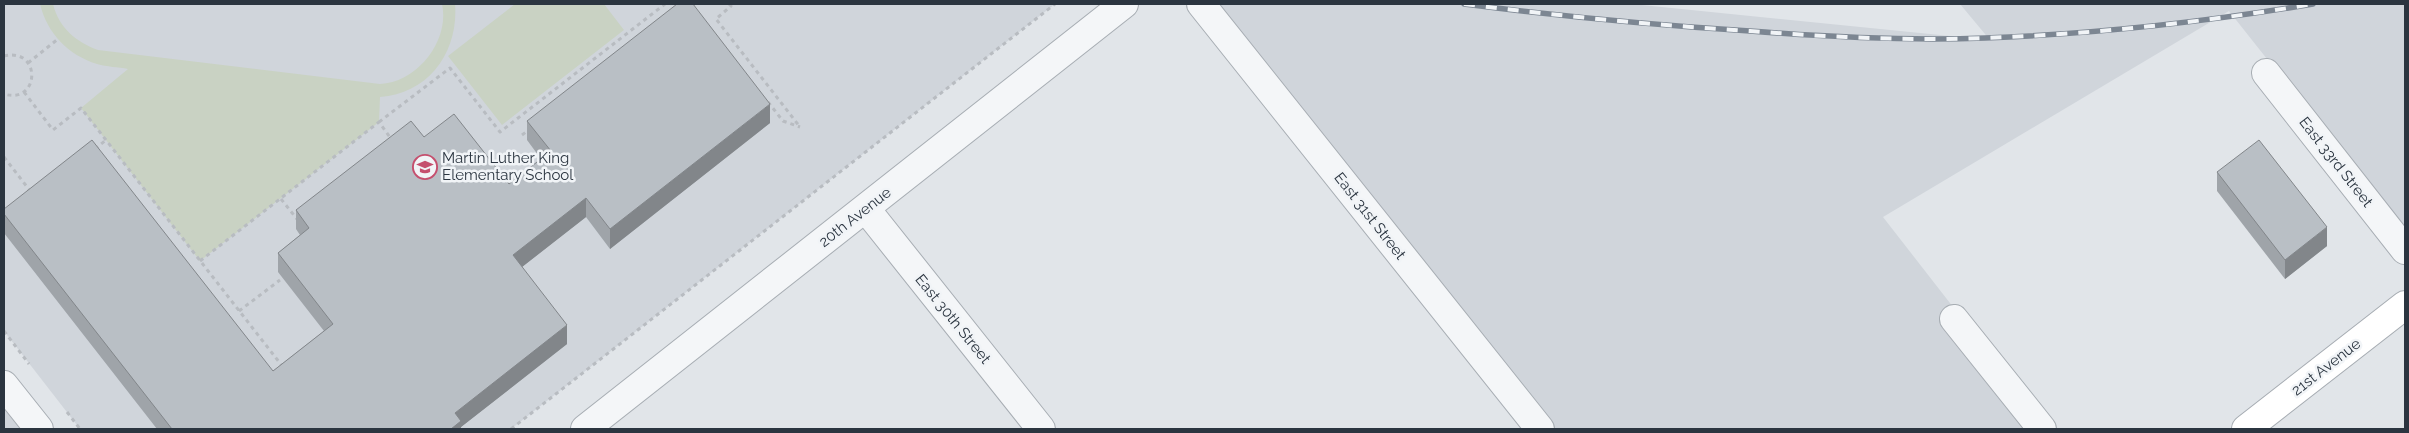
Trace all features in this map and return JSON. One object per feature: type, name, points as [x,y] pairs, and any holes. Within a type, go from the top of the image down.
[{"type":"street","name":"20th Avenue","points":[[585,429],[1124,4]]},
{"type":"street","name":"East 31st Street","points":[[1201,4],[1540,429]]},
{"type":"street","name":"East 33rd Street","points":[[2266,73],[2405,250]]},
{"type":"street","name":"East 30th Street","points":[[866,209],[1041,429]]},
{"type":"street","name":"21st Avenue","points":[[2246,429],[2405,305]]},
{"type":"street","points":[[1954,319],[2042,429]]},
{"type":"street","points":[[4,385],[39,429]]},
{"type":"path","points":[[200,261],[450,68],[500,132],[665,4]]},
{"type":"path","points":[[729,4],[731,6],[716,19],[800,127],[783,120],[764,97]]},
{"type":"path","points":[[511,429],[1055,4]]},
{"type":"path","points":[[28,63],[58,39]]},
{"type":"path","points":[[4,56],[18,56],[28,63],[31,69],[31,81],[24,92],[12,96],[4,94]]},
{"type":"path","points":[[24,92],[53,130],[82,108],[284,369]]},
{"type":"path","points":[[379,122],[395,143]]},
{"type":"path","points":[[522,135],[537,124]]},
{"type":"path","points":[[92,152],[106,140]]},
{"type":"path","points":[[4,157],[34,197]]},
{"type":"path","points":[[281,198],[297,219]]},
{"type":"path","points":[[239,311],[280,280]]},
{"type":"shaded area","name":"Martin Luther King Elementary School","points":[[4,4],[1055,4],[511,429],[80,429],[4,331]]},
{"type":"shaded area","points":[[1202,4],[1632,4],[1990,40],[1960,4],[2405,4],[2405,233],[2229,11],[1883,217],[2048,429],[1542,429]]},
{"type":"shaded area","points":[[4,379],[44,429],[4,429]]},
{"type":"green space","points":[[40,4],[53,4],[64,27],[83,43],[98,50],[380,84],[407,76],[428,57],[436,45],[441,31],[443,18],[442,4],[455,4],[455,21],[452,38],[446,53],[426,79],[413,88],[397,94],[380,97],[379,122],[200,261],[81,108],[128,69],[97,64],[68,49],[53,33],[43,15]]},
{"type":"green space","points":[[515,4],[604,4],[624,30],[502,125],[448,56]]},
{"type":"building","name":"Martin Luther King Elementary School","points":[[677,4],[693,4],[770,104],[610,229],[586,198],[513,255],[567,325],[455,413],[461,421],[451,429],[172,429],[4,214],[4,209],[92,140],[273,371],[333,324],[278,253],[309,228],[296,210],[411,121],[424,137],[454,114],[509,184],[551,151],[527,121]]},
{"type":"building","points":[[2259,140],[2327,227],[2285,260],[2217,172]]},
{"type":"railway","points":[[1464,4],[1678,26],[1897,39],[1985,38],[2109,30],[2191,22],[2313,4]]},
{"type":"place","name":"Martin Luther King Elementary School","points":[[425,167]]}]
